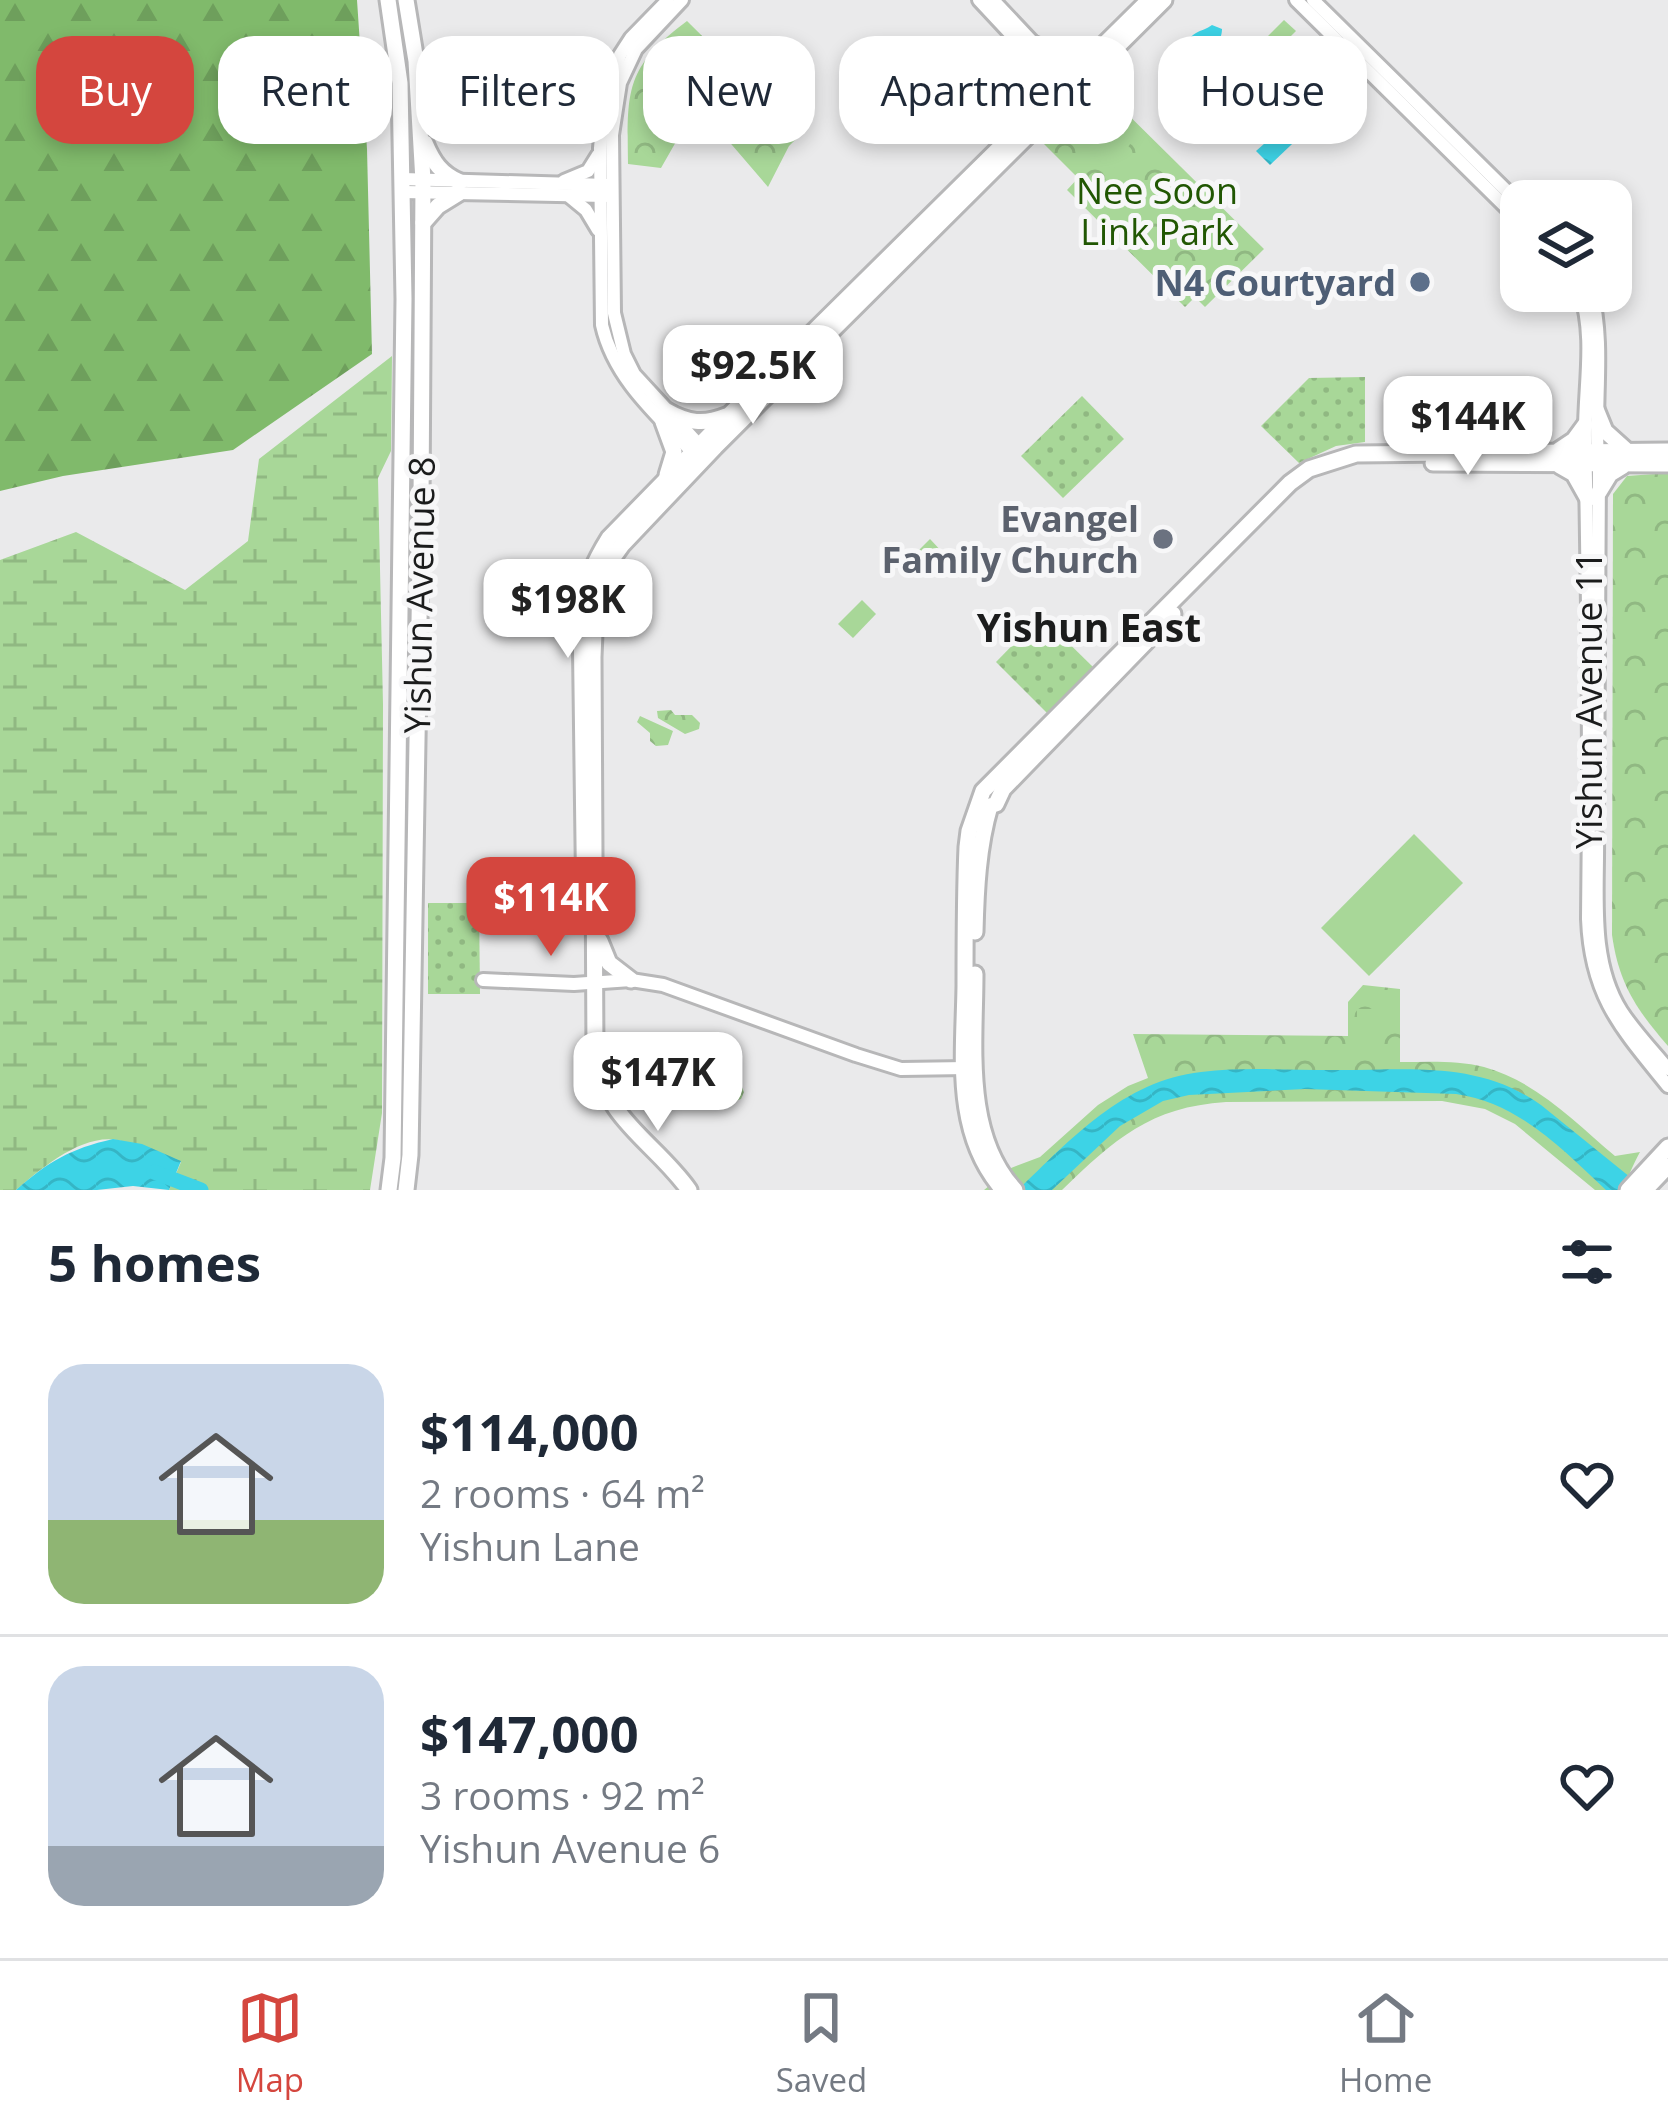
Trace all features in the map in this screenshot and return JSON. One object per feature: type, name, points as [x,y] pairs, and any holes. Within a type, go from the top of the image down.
[{"type":"main road","name":"Yishun Avenue 8","points":[[388,0],[400,83],[403,186],[389,1190]]},
{"type":"main road","name":"Yishun Avenue 8","points":[[406,0],[416,61]]},
{"type":"main road","points":[[1113,36],[1149,0]]},
{"type":"main road","points":[[1124,36],[1164,0]]},
{"type":"main road","name":"Yishun Avenue 8","points":[[406,1190],[421,504],[421,144]]},
{"type":"main road","points":[[423,223],[460,187],[437,167],[426,144]]},
{"type":"main road","points":[[677,1190],[613,1124],[595,1091],[586,1055],[595,926],[580,611],[586,583],[609,538],[701,454],[729,415],[1001,144]]},
{"type":"main road","points":[[689,1190],[621,1118],[602,1087],[595,1055],[589,785],[598,589],[622,544],[701,454],[1018,144]]},
{"type":"main road","points":[[977,167],[997,155],[1006,157]]},
{"type":"main road","points":[[1596,409],[1605,431],[1626,458]]},
{"type":"main road","points":[[664,483],[674,452],[665,416],[712,422],[729,415]]},
{"type":"main road","points":[[1556,457],[1585,425]]},
{"type":"main road","points":[[1556,457],[1574,474],[1593,505],[1610,474],[1626,458],[1668,451]]},
{"type":"main road","points":[[1009,1188],[978,1152],[968,1068],[978,863],[989,797],[1036,736],[1187,594],[1290,483],[1309,469],[1356,454],[1380,453],[1626,458],[1668,464]]},
{"type":"main road","points":[[595,926],[608,963],[631,980]]},
{"type":"main road","points":[[1639,1186],[1668,1147]]},
{"type":"main road","points":[[1639,1186],[1668,1166]]},
{"type":"street","points":[[665,416],[634,374],[617,335],[608,191],[600,148],[604,103],[616,63],[631,38],[668,0]]},
{"type":"street","points":[[682,0],[636,49],[620,83],[601,237],[602,325],[622,375],[701,454]]},
{"type":"street","points":[[979,0],[1017,36]]},
{"type":"street","points":[[993,0],[1022,36]]},
{"type":"street","points":[[1296,0],[1500,202]]},
{"type":"street","points":[[1313,0],[1500,184]]},
{"type":"street","points":[[557,184],[587,171],[600,148]]},
{"type":"street","points":[[403,186],[557,184],[608,191]]},
{"type":"street","points":[[460,187],[569,195],[608,191]]},
{"type":"street","points":[[569,195],[586,210],[601,237]]},
{"type":"street","name":"Yishun Avenue 11","points":[[1585,312],[1585,425],[1592,458]]},
{"type":"street","name":"Yishun Avenue 11","points":[[1596,312],[1588,919],[1592,963],[1618,1024],[1668,1086]]},
{"type":"street","name":"Yishun Avenue 11","points":[[1593,602],[1599,652],[1600,956],[1623,1014],[1668,1069]]},
{"type":"street","points":[[483,980],[631,980],[663,985],[902,1069],[968,1068]]},
{"type":"green space","points":[[0,0],[357,0],[359,36],[218,36],[218,144],[367,144],[372,354],[233,450],[63,476],[0,491]]},
{"type":"green space","points":[[1284,20],[1296,31],[1291,36],[1268,36]]},
{"type":"green space","points":[[687,21],[702,36],[668,36]]},
{"type":"green space","points":[[643,64],[643,144],[675,144],[661,168],[628,164],[630,99]]},
{"type":"green space","name":"Nee Soon Link Park","points":[[1134,121],[1264,249],[1205,307],[1195,297],[1185,307],[1067,190],[1078,178],[1044,144],[1134,144]]},
{"type":"green space","points":[[731,144],[791,144],[768,187]]},
{"type":"green space","points":[[1103,144],[1130,144],[1113,170],[1094,157]]},
{"type":"green space","points":[[392,356],[391,451],[378,478],[382,1113],[370,1190],[169,1190],[181,1162],[125,1142],[103,1140],[62,1155],[16,1190],[0,1190],[0,560],[76,532],[185,590],[248,541],[259,459]]},
{"type":"green space","points":[[1365,377],[1365,442],[1336,446],[1299,463],[1261,426],[1309,378]]},
{"type":"green space","points":[[1082,396],[1124,439],[1063,498],[1021,456]]},
{"type":"green space","points":[[1668,473],[1668,1046],[1631,995],[1612,935],[1613,494],[1627,476]]},
{"type":"green space","points":[[930,539],[944,554],[920,578],[906,563]]},
{"type":"green space","points":[[862,600],[876,614],[853,638],[838,624]]},
{"type":"green space","points":[[1041,616],[1093,667],[1047,713],[996,662]]},
{"type":"green space","points":[[671,710],[675,715],[692,715],[699,729],[685,734],[658,718],[657,711]]},
{"type":"green space","points":[[640,716],[673,731],[668,745],[650,741],[650,733],[637,722]]},
{"type":"green space","points":[[1414,834],[1463,883],[1369,976],[1321,928]]},
{"type":"green space","points":[[428,903],[479,903],[480,994],[428,994]]},
{"type":"green space","points":[[1363,985],[1400,989],[1400,1062],[1463,1063],[1503,1073],[1554,1104],[1615,1156],[1640,1152],[1620,1190],[1595,1190],[1515,1124],[1485,1109],[1442,1101],[1199,1105],[1135,1129],[1062,1190],[984,1190],[1011,1168],[1040,1157],[1098,1105],[1148,1078],[1133,1034],[1348,1036],[1348,1002]]},
{"type":"green space","points":[[1357,1009],[1391,1009],[1391,1027],[1357,1027]]},
{"type":"green space","points":[[718,1079],[740,1085],[741,1099],[730,1103],[712,1095],[711,1084]]},
{"type":"water","points":[[1212,25],[1222,29],[1220,36],[1193,36]]},
{"type":"water","points":[[1264,144],[1292,144],[1270,165],[1256,151]]},
{"type":"water","points":[[1413,1069],[1466,1074],[1516,1090],[1646,1190],[1606,1190],[1538,1130],[1479,1099],[1456,1094],[1305,1089],[1189,1095],[1163,1101],[1120,1126],[1052,1190],[1018,1190],[1100,1115],[1147,1087],[1173,1078],[1217,1070]]},
{"type":"water","points":[[113,1139],[142,1144],[181,1161],[169,1190],[133,1186],[16,1190],[61,1157]]},
{"type":"waterway","points":[[154,1172],[201,1190]]},
{"type":"place","name":"N4 Courtyard","points":[[1420,282]]},
{"type":"place","name":"Evangel Family Church","points":[[1163,539]]},
{"type":"district","name":"Yishun East","points":[[1089,626]]}]
